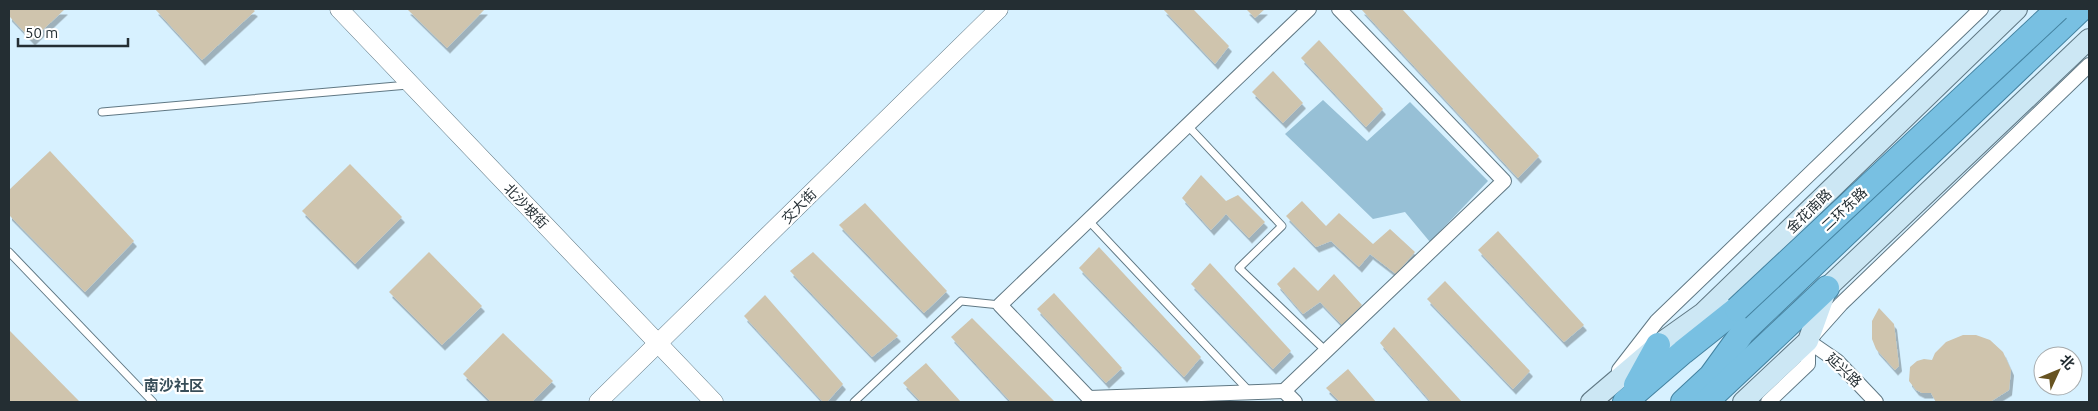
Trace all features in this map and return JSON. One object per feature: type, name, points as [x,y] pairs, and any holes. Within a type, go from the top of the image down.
[{"type":"highway","name":"二环东路","points":[[1627,400],[1682,352],[1736,309],[2058,9]]},
{"type":"highway","name":"二环东路","points":[[1683,402],[1710,376],[1743,332],[2081,9]]},
{"type":"highway","points":[[1706,402],[1827,288]]},
{"type":"highway","points":[[1627,400],[1658,345]]},
{"type":"main road","name":"金花南路","points":[[1596,398],[1658,345],[1710,307],[2017,9]]},
{"type":"main road","points":[[1743,402],[1808,341],[1827,288],[2089,39]]},
{"type":"street","name":"北沙坡街","points":[[338,9],[714,402]]},
{"type":"street","name":"交大街","points":[[598,402],[1000,9]]},
{"type":"street","points":[[1309,9],[1000,305],[1087,400],[1284,391],[1504,180],[1338,9]]},
{"type":"street","points":[[1596,398],[1657,321],[1981,9]]},
{"type":"street","points":[[1768,402],[1808,364],[1808,341],[1841,304],[2089,65]]},
{"type":"street","name":"延兴路","points":[[1808,341],[1837,361],[1876,402]]},
{"type":"street","points":[[1284,391],[1295,402]]},
{"type":"lane","points":[[102,112],[411,85]]},
{"type":"lane","points":[[1188,126],[1282,226],[1239,268],[1326,351]]},
{"type":"lane","points":[[1088,220],[1250,392]]},
{"type":"lane","points":[[9,252],[153,402]]},
{"type":"lane","points":[[854,402],[961,301],[1000,305]]},
{"type":"shaded area","points":[[1323,100],[1367,141],[1410,102],[1488,181],[1430,242],[1405,212],[1373,219],[1285,134]]},
{"type":"building","points":[[9,9],[65,9],[32,40],[9,16]]},
{"type":"building","points":[[155,9],[252,9],[255,11],[202,60]]},
{"type":"building","points":[[407,9],[485,9],[447,48]]},
{"type":"building","points":[[1163,9],[1193,9],[1229,46],[1215,64]]},
{"type":"building","points":[[1246,9],[1265,9],[1255,18]]},
{"type":"building","points":[[1361,9],[1402,9],[1539,156],[1518,178]]},
{"type":"building","points":[[1319,40],[1383,109],[1366,127],[1301,58]]},
{"type":"building","points":[[1273,71],[1303,103],[1283,123],[1252,92]]},
{"type":"building","points":[[50,151],[134,241],[85,292],[9,215],[9,190]]},
{"type":"building","points":[[350,164],[402,217],[355,264],[302,211]]},
{"type":"building","points":[[1201,175],[1226,201],[1238,195],[1265,222],[1249,238],[1226,214],[1211,230],[1182,198]]},
{"type":"building","points":[[1302,201],[1326,226],[1339,213],[1373,244],[1390,229],[1415,252],[1396,274],[1370,254],[1359,267],[1331,241],[1316,247],[1286,216]]},
{"type":"building","points":[[865,203],[947,291],[924,313],[839,225]]},
{"type":"building","points":[[1498,231],[1584,325],[1564,342],[1478,250]]},
{"type":"building","points":[[1099,247],[1201,357],[1184,377],[1079,268]]},
{"type":"building","points":[[429,252],[482,306],[442,345],[389,292]]},
{"type":"building","points":[[813,252],[898,336],[872,357],[790,271]]},
{"type":"building","points":[[1210,263],[1291,351],[1273,369],[1191,284]]},
{"type":"building","points":[[1294,267],[1318,291],[1334,274],[1362,305],[1342,325],[1320,302],[1303,314],[1277,284]]},
{"type":"building","points":[[1445,281],[1530,371],[1513,389],[1427,299]]},
{"type":"building","points":[[1054,293],[1122,368],[1106,383],[1037,309]]},
{"type":"building","points":[[765,295],[843,384],[827,402],[823,402],[744,316]]},
{"type":"building","points":[[1879,308],[1894,324],[1899,366],[1895,370],[1876,349],[1872,339],[1872,321]]},
{"type":"building","points":[[972,318],[1055,402],[1011,402],[951,337]]},
{"type":"building","points":[[1394,327],[1462,402],[1431,402],[1380,343]]},
{"type":"building","points":[[9,330],[80,402],[9,402]]},
{"type":"building","points":[[503,333],[553,381],[532,402],[491,402],[463,374]]},
{"type":"building","points":[[1963,335],[1976,335],[1990,340],[2003,352],[2011,370],[2009,390],[1990,402],[1936,402],[1931,393],[1922,393],[1916,390],[1909,381],[1910,367],[1917,361],[1924,359],[1932,360],[1935,353],[1946,342]]},
{"type":"building","points":[[926,363],[961,402],[921,402],[903,383]]},
{"type":"building","points":[[1348,369],[1376,402],[1340,402],[1326,388]]},
{"type":"district","name":"南沙社区","points":[[174,386]]}]
